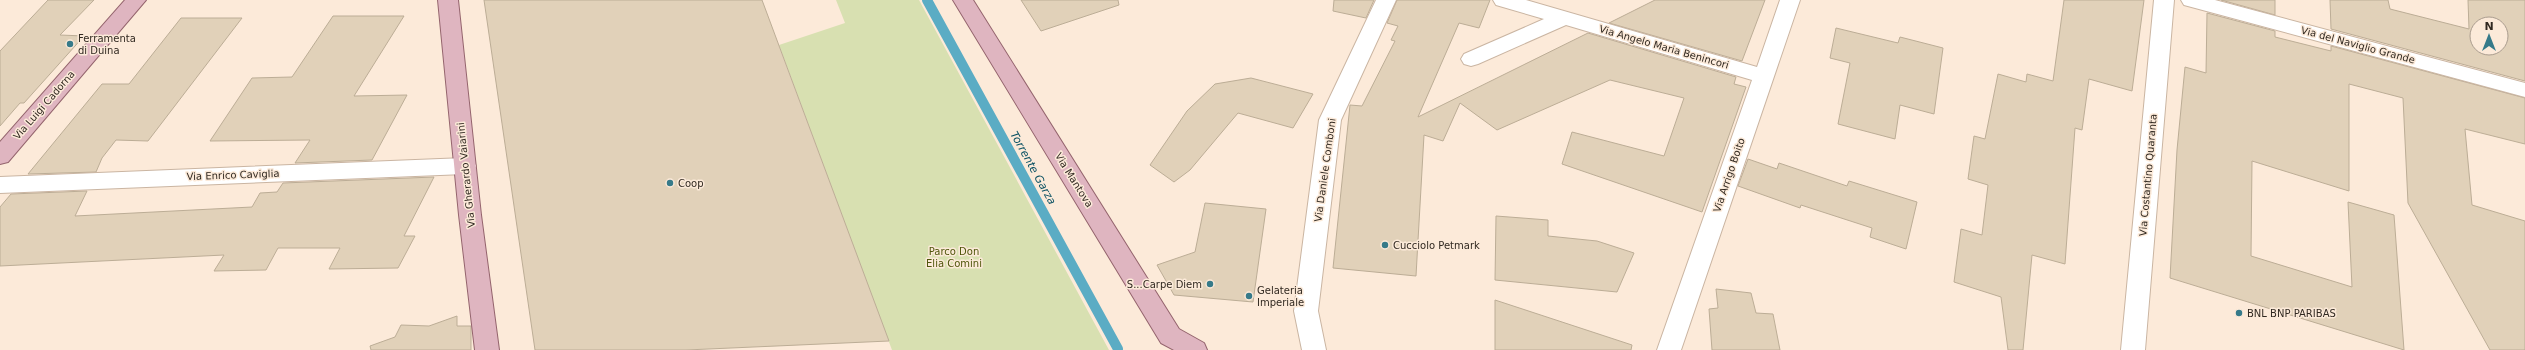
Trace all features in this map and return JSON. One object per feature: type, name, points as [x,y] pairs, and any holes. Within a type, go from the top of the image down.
[{"type":"main road","name":"Via Luigi Cadorna","points":[[0,156],[136,0]]},
{"type":"main road","name":"Via Gherardo Vaiarini","points":[[448,0],[470,215],[487,350]]},
{"type":"main road","name":"Via Mantova","points":[[963,0],[1170,336],[1195,350]]},
{"type":"street","name":"Via Daniele Comboni","points":[[1314,350],[1306,311],[1330,120],[1386,0]]},
{"type":"street","name":"Via Angelo Maria Benincori","points":[[1504,0],[1763,76]]},
{"type":"street","name":"Via Arrigo Boito","points":[[1669,350],[1790,0]]},
{"type":"street","name":"Via Costantino Quaranta","points":[[2133,350],[2164,0]]},
{"type":"street","name":"Via del Naviglio Grande","points":[[2191,0],[2525,90]]},
{"type":"street","points":[[1471,59],[1564,18]]},
{"type":"street","name":"Via Enrico Caviglia","points":[[0,185],[465,166]]},
{"type":"green space","name":"Parco Don Elia Comini","points":[[836,0],[919,0],[1109,350],[892,350],[779,45],[845,23]]},
{"type":"building","points":[[48,0],[94,0],[60,35],[84,36],[24,103],[20,103],[0,126],[0,51]]},
{"type":"building","name":"Coop","points":[[484,0],[762,0],[889,341],[686,350],[535,350]]},
{"type":"building","points":[[1021,0],[1118,0],[1119,5],[1041,31]]},
{"type":"building","points":[[1334,0],[1374,0],[1366,18],[1333,11]]},
{"type":"building","points":[[1397,0],[1490,0],[1479,28],[1459,23],[1418,117],[1588,33],[1736,77],[1734,84],[1746,87],[1702,212],[1562,164],[1572,132],[1664,156],[1684,98],[1610,80],[1497,130],[1460,103],[1443,141],[1424,135],[1416,276],[1333,268],[1350,105],[1362,106],[1395,41],[1391,40],[1398,26],[1387,23]]},
{"type":"building","points":[[1655,0],[1765,0],[1742,61],[1609,23]]},
{"type":"building","points":[[2064,0],[2144,0],[2132,91],[2089,79],[2082,130],[2075,128],[2065,264],[2032,255],[2023,350],[2008,350],[2001,297],[1954,282],[1961,229],[1982,235],[1988,185],[1968,179],[1974,136],[1985,139],[1998,74],[2026,82],[2027,74],[2053,81]]},
{"type":"building","points":[[2221,0],[2275,0],[2275,15]]},
{"type":"building","points":[[2330,0],[2388,0],[2390,9],[2469,29],[2468,0],[2525,0],[2525,81],[2331,29]]},
{"type":"building","points":[[2207,13],[2275,31],[2275,37],[2331,51],[2331,46],[2525,98],[2525,144],[2465,129],[2472,205],[2525,221],[2525,350],[2490,350],[2408,203],[2403,98],[2349,84],[2349,191],[2252,161],[2251,256],[2352,287],[2348,202],[2394,215],[2404,350],[2170,278],[2177,150],[2185,67],[2206,73]]},
{"type":"building","points":[[333,16],[404,16],[354,96],[407,95],[372,160],[295,163],[310,140],[210,141],[252,78],[292,77]]},
{"type":"building","points":[[181,18],[242,18],[148,141],[116,140],[102,158],[96,172],[28,174],[102,84],[129,84]]},
{"type":"building","points":[[1836,28],[1898,43],[1900,37],[1943,48],[1934,114],[1900,105],[1895,139],[1838,124],[1850,63],[1830,58]]},
{"type":"building","points":[[1251,78],[1313,94],[1293,128],[1238,113],[1190,170],[1174,182],[1150,165],[1187,111],[1215,84]]},
{"type":"building","points":[[1748,159],[1777,169],[1779,163],[1847,186],[1849,181],[1917,202],[1906,249],[1870,237],[1872,228],[1801,205],[1800,208],[1738,186]]},
{"type":"building","points":[[434,177],[404,236],[415,236],[398,268],[329,269],[340,248],[278,248],[266,270],[214,271],[224,255],[0,266],[0,207],[11,194],[87,191],[75,216],[252,207],[260,193],[277,192],[283,183]]},
{"type":"building","points":[[1205,203],[1266,209],[1253,302],[1174,295],[1157,265],[1195,252]]},
{"type":"building","points":[[1496,216],[1548,220],[1548,236],[1597,241],[1634,253],[1617,292],[1495,280]]},
{"type":"building","points":[[1716,289],[1751,293],[1756,313],[1773,314],[1780,350],[1712,350],[1709,309],[1718,308]]},
{"type":"building","points":[[1495,300],[1632,345],[1631,350],[1495,350]]},
{"type":"building","points":[[457,316],[457,326],[471,326],[471,350],[371,350],[370,346],[395,337],[401,325],[429,326]]},
{"type":"waterway","name":"Torrente Garza","points":[[927,0],[1118,349]]},
{"type":"place","name":"Ferramenta di Duina","points":[[70,44]]},
{"type":"place","name":"Coop","points":[[670,183]]},
{"type":"place","name":"Cucciolo Petmark","points":[[1385,245]]},
{"type":"place","name":"S...Carpe Diem","points":[[1210,284]]},
{"type":"place","name":"Gelateria Imperiale","points":[[1249,296]]},
{"type":"place","name":"BNL BNP PARIBAS","points":[[2239,313]]}]
